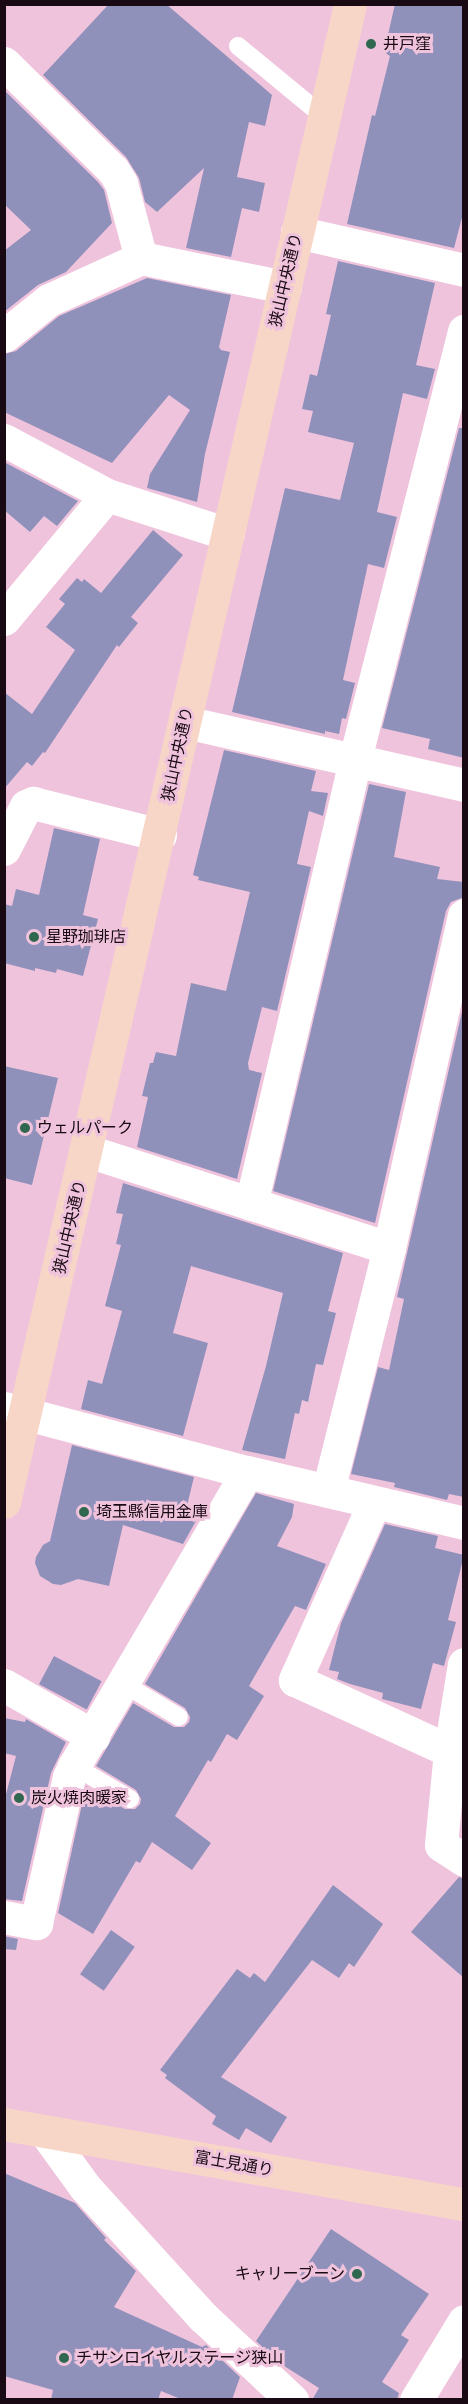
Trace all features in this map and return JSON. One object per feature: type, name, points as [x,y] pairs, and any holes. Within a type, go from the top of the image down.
[{"type":"street","name":"狭山中央通り","points":[[4,1502],[15,1410],[87,1151],[350,4]]},
{"type":"street","points":[[4,63],[113,170],[121,183],[141,258]]},
{"type":"street","points":[[297,232],[464,270]]},
{"type":"street","points":[[4,336],[49,300],[141,258],[285,287]]},
{"type":"street","points":[[251,1204],[355,759],[464,331]]},
{"type":"street","points":[[4,440],[107,495],[228,534]]},
{"type":"street","points":[[4,619],[107,495]]},
{"type":"street","points":[[185,722],[464,785]]},
{"type":"street","points":[[4,849],[26,807],[33,803],[160,835]]},
{"type":"street","points":[[328,1490],[389,1248],[464,915]]},
{"type":"street","points":[[87,1151],[389,1248]]},
{"type":"street","points":[[15,1410],[247,1472],[464,1523]]},
{"type":"street","points":[[4,1917],[36,1923],[69,1777],[74,1766],[247,1472]]},
{"type":"street","points":[[374,1503],[295,1680],[450,1751]]},
{"type":"street","points":[[464,1664],[450,1751],[441,1845],[464,1860]]},
{"type":"street","points":[[4,1685],[93,1736]]},
{"type":"street","name":"富士見通り","points":[[4,2124],[464,2204]]},
{"type":"street","points":[[45,2132],[85,2187],[195,2309],[292,2400]]},
{"type":"street","points":[[416,2400],[454,2355],[464,2321]]},
{"type":"lane","points":[[238,46],[324,117]]},
{"type":"lane","points":[[124,1684],[178,1717]]},
{"type":"lane","points":[[74,1766],[130,1799]]},
{"type":"building","points":[[109,4],[166,4],[272,95],[265,126],[249,122],[237,177],[265,183],[259,212],[242,208],[231,257],[186,248],[204,168],[157,212],[145,202],[139,178],[126,157],[43,75]]},
{"type":"building","points":[[395,4],[464,4],[464,210],[454,248],[347,224],[372,115],[375,116],[390,56],[384,52]]},
{"type":"building","points":[[4,90],[98,182],[104,190],[112,223],[66,272],[38,285],[4,312],[4,251],[31,230],[4,204]]},
{"type":"building","points":[[338,261],[435,283],[416,365],[435,369],[427,399],[403,393],[377,512],[397,517],[384,568],[368,564],[343,680],[355,683],[346,719],[342,718],[339,734],[325,731],[325,734],[232,712],[285,488],[340,500],[354,443],[308,432],[313,411],[302,409],[310,374],[317,376],[331,315],[326,314]]},
{"type":"building","points":[[147,278],[231,295],[219,347],[221,350],[230,352],[205,454],[197,502],[147,488],[150,474],[190,410],[169,395],[112,463],[4,412],[4,354],[16,351],[59,316]]},
{"type":"building","points":[[459,428],[464,428],[464,758],[428,749],[430,739],[382,728]]},
{"type":"building","points":[[4,462],[78,501],[57,526],[44,516],[30,532],[4,510]]},
{"type":"building","points":[[153,530],[183,555],[131,617],[138,623],[119,647],[117,645],[45,753],[43,752],[32,766],[27,762],[4,789],[4,692],[32,714],[75,650],[46,627],[65,604],[59,599],[77,578],[82,582],[84,579],[101,593]]},
{"type":"building","points":[[224,750],[316,771],[311,791],[328,793],[323,816],[309,811],[297,864],[311,867],[277,1011],[262,1007],[248,1063],[249,1070],[262,1073],[237,1179],[137,1147],[148,1097],[142,1096],[150,1063],[153,1063],[156,1052],[176,1056],[191,983],[226,991],[250,892],[198,880],[199,877],[193,875]]},
{"type":"building","points":[[369,784],[406,792],[394,857],[440,867],[437,879],[464,882],[464,897],[451,902],[446,911],[375,1223],[273,1191]]},
{"type":"building","points":[[54,828],[100,839],[83,915],[98,919],[83,976],[57,969],[56,973],[35,968],[35,971],[4,963],[4,904],[12,906],[16,889],[39,895]]},
{"type":"building","points":[[464,1003],[464,1497],[449,1494],[447,1500],[394,1487],[395,1483],[351,1474],[378,1367],[389,1370],[404,1299],[397,1297]]},
{"type":"building","name":"ウェルパーク","points":[[4,1066],[58,1078],[32,1185],[4,1178]]},
{"type":"building","points":[[123,1183],[343,1253],[328,1311],[336,1313],[323,1365],[316,1364],[308,1402],[302,1400],[299,1414],[295,1413],[285,1459],[242,1450],[266,1366],[283,1293],[191,1266],[173,1333],[208,1343],[183,1436],[81,1409],[88,1380],[102,1384],[122,1311],[105,1306],[121,1245],[116,1244],[123,1214],[116,1213]]},
{"type":"building","points":[[72,1445],[194,1477],[184,1518],[196,1521],[183,1544],[123,1525],[109,1586],[78,1579],[61,1585],[53,1584],[40,1576],[35,1563],[36,1557],[43,1545],[50,1541]]},
{"type":"building","points":[[256,1493],[294,1504],[292,1517],[277,1546],[326,1564],[306,1610],[295,1606],[249,1686],[264,1696],[237,1740],[227,1734],[211,1762],[208,1760],[175,1816],[211,1843],[192,1870],[152,1842],[140,1863],[136,1861],[93,1934],[58,1913],[86,1786],[125,1809],[135,1809],[140,1804],[141,1799],[136,1790],[96,1766],[133,1703],[174,1727],[184,1727],[189,1722],[190,1717],[185,1708],[145,1684]]},
{"type":"building","points":[[385,1524],[438,1536],[435,1548],[464,1555],[448,1620],[456,1622],[444,1666],[433,1663],[421,1709],[382,1699],[383,1693],[337,1679],[339,1672],[329,1670],[341,1623]]},
{"type":"building","points":[[54,1656],[102,1681],[87,1710],[39,1684]]},
{"type":"building","points":[[4,1718],[25,1722],[26,1719],[66,1742],[51,1773],[22,1901],[4,1899],[4,1802],[16,1756],[4,1753]]},
{"type":"building","points":[[459,1877],[464,1879],[464,1978],[411,1932]]},
{"type":"building","points":[[333,1885],[383,1924],[354,1967],[349,1963],[339,1978],[312,1960],[221,2077],[287,2117],[271,2143],[246,2128],[239,2140],[212,2124],[216,2116],[165,2078],[167,2075],[160,2070],[237,1969],[250,1978],[254,1973],[265,1982]]},
{"type":"building","points":[[111,1930],[135,1947],[104,1991],[80,1974]]},
{"type":"building","points":[[4,1936],[18,1939],[16,1950],[4,1949]]},
{"type":"building","points":[[4,2173],[75,2203],[106,2238],[104,2240],[136,2271],[114,2307],[202,2347],[206,2345],[240,2377],[232,2400],[183,2400],[161,2391],[158,2400],[51,2400],[53,2390],[4,2376]]},
{"type":"building","points":[[331,2229],[429,2294],[401,2335],[409,2340],[382,2382],[399,2393],[397,2400],[312,2400],[319,2388],[281,2364],[256,2341]]},
{"type":"place","name":"井戸窪","points":[[371,44]]},
{"type":"place","name":"星野珈琲店","points":[[34,937]]},
{"type":"place","name":"ウェルパーク","points":[[25,1128]]},
{"type":"place","name":"埼玉縣信用金庫","points":[[84,1512]]},
{"type":"place","name":"炭火焼肉暖家","points":[[19,1798]]},
{"type":"place","name":"キャリーブーン","points":[[357,2274]]},
{"type":"place","name":"チサンロイヤルステージ狭山","points":[[64,2358]]}]
